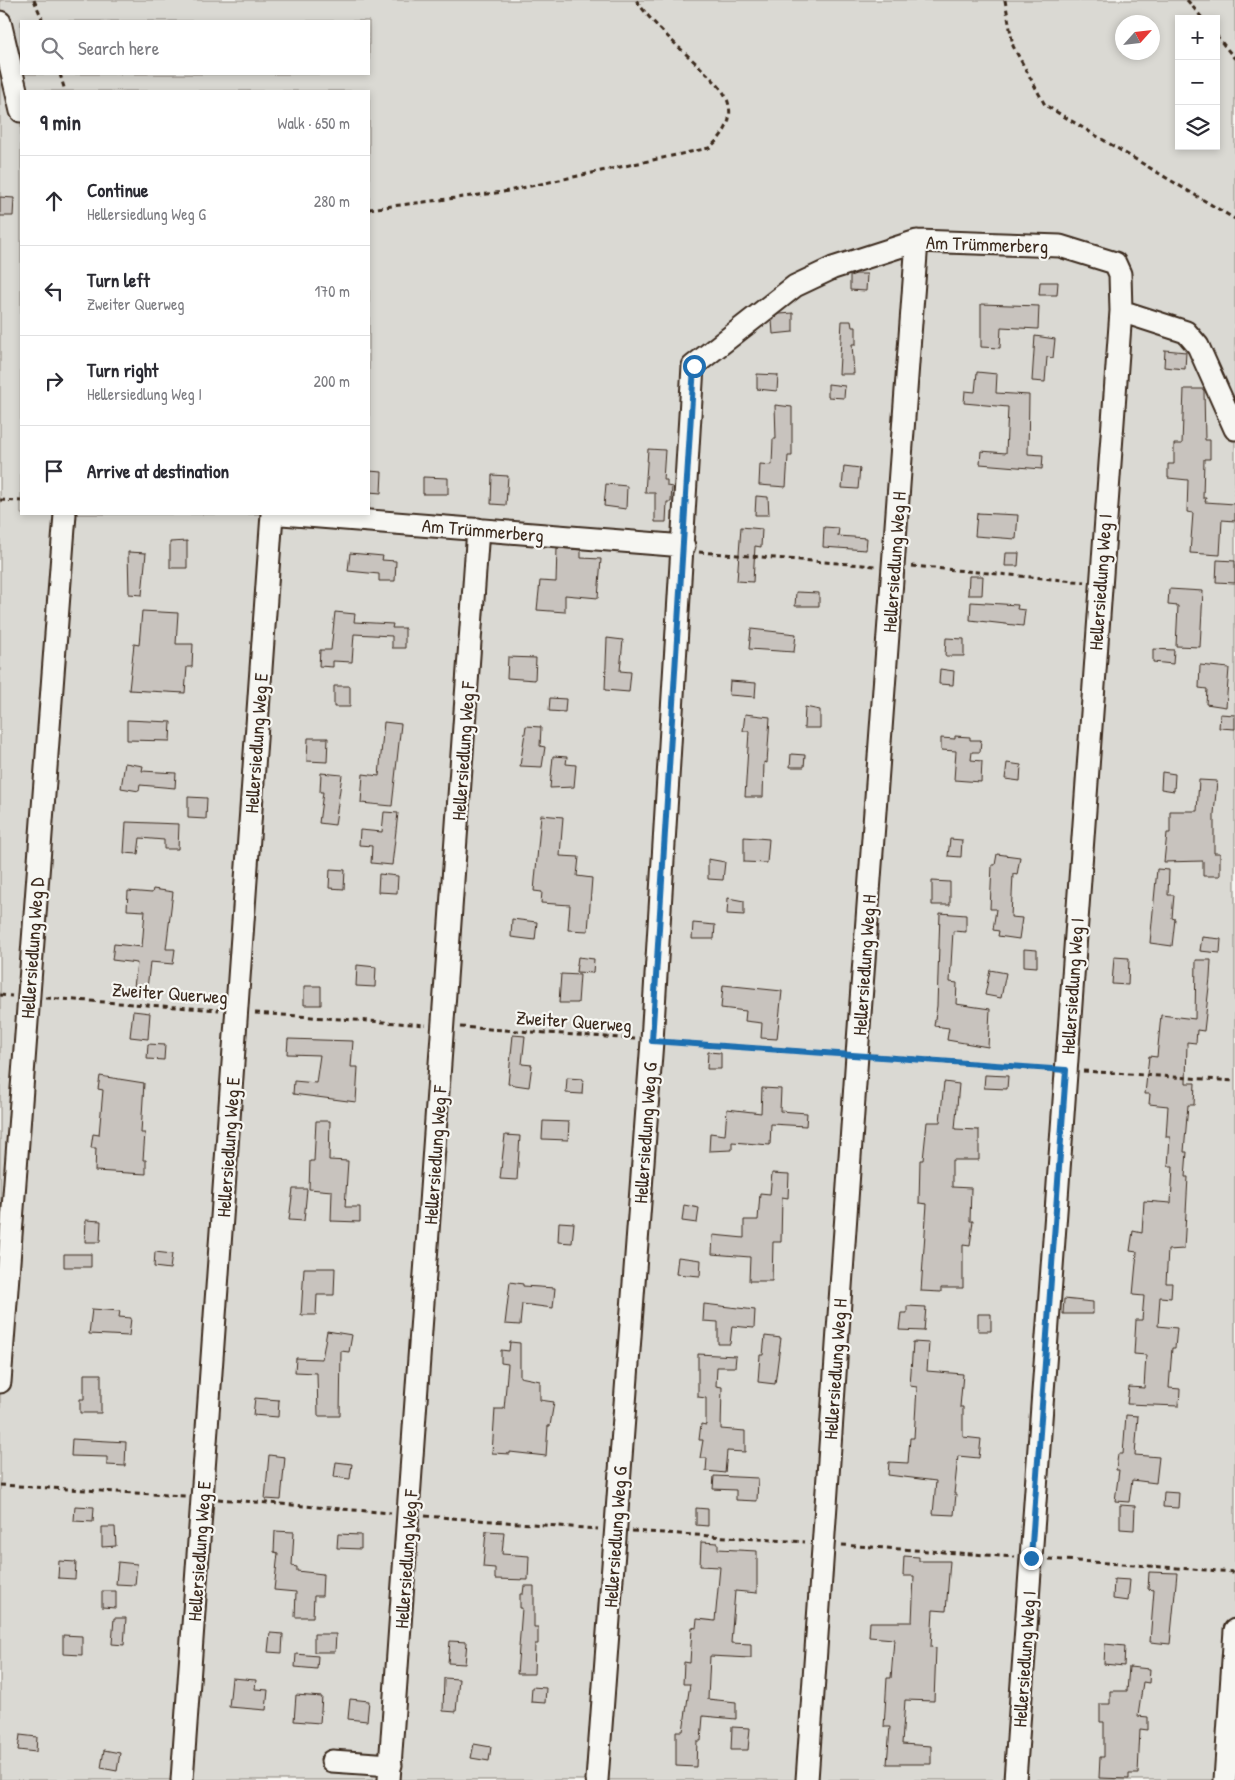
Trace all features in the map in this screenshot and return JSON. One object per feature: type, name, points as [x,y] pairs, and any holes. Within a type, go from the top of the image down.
[{"type":"lane","points":[[0,22],[20,107]]},
{"type":"lane","name":"Am Trümmerberg","points":[[694,366],[795,286],[833,268],[918,241],[1060,246],[1115,263],[1120,274],[1121,311]]},
{"type":"lane","name":"Hellersiedlung Weg H","points":[[807,1780],[857,1055],[918,241]]},
{"type":"lane","points":[[1121,311],[1186,332],[1198,346],[1235,428]]},
{"type":"lane","name":"Hellersiedlung Weg I","points":[[1015,1780],[1121,311]]},
{"type":"lane","name":"Hellersiedlung Weg G","points":[[597,1780],[652,1041],[694,366]]},
{"type":"lane","name":"Hellersiedlung Weg D","points":[[0,1382],[64,515]]},
{"type":"lane","name":"Hellersiedlung Weg E","points":[[182,1780],[272,515]]},
{"type":"lane","name":"Am Trümmerberg","points":[[295,515],[478,529],[684,548]]},
{"type":"lane","name":"Hellersiedlung Weg F","points":[[390,1772],[478,529]]},
{"type":"lane","points":[[1225,1780],[1235,1630]]},
{"type":"lane","points":[[332,1761],[390,1772]]},
{"type":"path","points":[[34,0],[43,20]]},
{"type":"path","points":[[370,209],[503,192],[709,148],[722,137],[730,120],[728,101],[718,85],[648,17],[636,0]]},
{"type":"path","points":[[1006,0],[1012,46],[1045,105],[1235,218]]},
{"type":"path","points":[[1187,0],[1200,15]]},
{"type":"path","points":[[1220,40],[1235,59]]},
{"type":"path","points":[[60,75],[65,90]]},
{"type":"path","points":[[0,500],[20,501]]},
{"type":"path","points":[[684,548],[1100,584]]},
{"type":"path","name":"Zweiter Querweg","points":[[0,995],[1235,1081]]},
{"type":"shaded area","points":[[0,0],[1235,0],[1235,1780],[0,1780]]},
{"type":"building","points":[[0,197],[14,198],[13,216],[0,216]]},
{"type":"building","points":[[867,274],[866,291],[850,290],[850,276]]},
{"type":"building","points":[[1040,282],[1058,282],[1057,295],[1039,295]]},
{"type":"building","points":[[981,304],[1039,306],[1038,329],[1001,327],[1000,348],[981,347]]},
{"type":"building","points":[[793,313],[793,332],[773,334],[772,320],[780,314]]},
{"type":"building","points":[[842,321],[851,321],[852,327],[856,327],[856,344],[852,344],[854,374],[839,374]]},
{"type":"building","points":[[1035,336],[1055,339],[1053,358],[1047,357],[1045,382],[1032,381]]},
{"type":"building","points":[[1165,350],[1186,352],[1185,369],[1164,367]]},
{"type":"building","points":[[977,372],[997,374],[996,393],[1029,395],[1028,454],[1043,455],[1042,469],[980,464],[981,451],[1006,453],[1008,407],[964,403],[965,391],[975,392]]},
{"type":"building","points":[[757,374],[778,375],[777,391],[757,389]]},
{"type":"building","points":[[828,384],[845,386],[844,398],[828,397]]},
{"type":"building","points":[[1184,389],[1203,389],[1204,391],[1205,440],[1210,440],[1210,459],[1204,459],[1203,498],[1206,498],[1205,502],[1235,504],[1235,521],[1222,520],[1220,555],[1190,553],[1193,513],[1187,512],[1188,480],[1168,478],[1168,464],[1174,464],[1174,444],[1182,444]]},
{"type":"building","points":[[775,405],[792,407],[792,456],[788,456],[786,487],[759,485],[760,464],[772,465],[773,439],[776,439]]},
{"type":"building","points":[[648,449],[665,450],[663,480],[667,480],[667,486],[672,487],[671,502],[667,502],[666,522],[655,522],[655,493],[645,493]]},
{"type":"building","points":[[844,466],[860,468],[858,489],[842,488]]},
{"type":"building","points":[[370,471],[382,472],[381,493],[370,492]]},
{"type":"building","points":[[492,475],[508,476],[506,505],[491,504]]},
{"type":"building","points":[[423,477],[448,478],[448,494],[423,494]]},
{"type":"building","points":[[606,484],[627,486],[626,509],[604,506]]},
{"type":"building","points":[[756,496],[768,497],[769,515],[755,515]]},
{"type":"building","points":[[977,513],[1018,515],[1016,539],[975,536]]},
{"type":"building","points":[[741,527],[762,529],[761,547],[755,546],[753,582],[737,581]]},
{"type":"building","points":[[824,527],[839,528],[838,536],[867,538],[866,550],[823,547]]},
{"type":"building","points":[[187,541],[187,568],[170,568],[170,542]]},
{"type":"building","points":[[557,548],[581,550],[581,558],[601,559],[598,598],[565,595],[565,612],[537,610],[540,581],[556,582]]},
{"type":"building","points":[[128,552],[146,553],[142,595],[129,594]]},
{"type":"building","points":[[350,553],[383,556],[382,560],[396,561],[395,581],[379,581],[379,574],[348,571]]},
{"type":"building","points":[[1006,553],[1019,553],[1018,566],[1005,566]]},
{"type":"building","points":[[1217,560],[1235,561],[1235,583],[1216,582]]},
{"type":"building","points":[[969,576],[983,576],[982,595],[968,595]]},
{"type":"building","points":[[1169,589],[1203,591],[1200,647],[1176,646],[1178,606],[1168,605]]},
{"type":"building","points":[[796,592],[819,593],[819,606],[795,606]]},
{"type":"building","points":[[971,602],[1018,605],[1017,609],[1025,610],[1023,626],[970,620]]},
{"type":"building","points":[[142,611],[178,613],[176,644],[193,644],[192,667],[187,667],[185,693],[129,690],[134,644],[139,645]]},
{"type":"building","points":[[335,612],[355,614],[354,622],[393,624],[392,628],[405,628],[405,648],[392,648],[392,636],[354,634],[352,662],[333,661],[333,667],[319,666],[320,650],[331,650]]},
{"type":"building","points":[[751,629],[796,634],[794,652],[749,649]]},
{"type":"building","points":[[607,638],[623,640],[620,671],[631,672],[629,692],[605,690]]},
{"type":"building","points":[[946,638],[964,639],[964,656],[945,656]]},
{"type":"building","points":[[1153,649],[1174,650],[1173,664],[1153,662]]},
{"type":"building","points":[[508,657],[536,658],[535,680],[507,678]]},
{"type":"building","points":[[1200,665],[1229,668],[1226,707],[1206,704],[1207,689],[1199,688]]},
{"type":"building","points":[[940,669],[954,671],[953,685],[939,684]]},
{"type":"building","points":[[730,681],[756,683],[755,697],[729,695]]},
{"type":"building","points":[[334,686],[350,686],[350,707],[334,707]]},
{"type":"building","points":[[550,698],[566,699],[565,712],[549,711]]},
{"type":"building","points":[[805,707],[820,710],[820,728],[804,728]]},
{"type":"building","points":[[745,714],[770,717],[767,763],[764,762],[763,797],[745,797],[749,731],[743,731]]},
{"type":"building","points":[[1220,714],[1235,715],[1235,729],[1219,728]]},
{"type":"building","points":[[127,720],[171,722],[170,741],[127,740]]},
{"type":"building","points":[[384,722],[401,724],[392,806],[361,803],[363,774],[379,776]]},
{"type":"building","points":[[526,726],[541,727],[540,746],[545,747],[542,767],[520,766]]},
{"type":"building","points":[[955,736],[970,737],[970,740],[981,740],[980,752],[972,752],[971,760],[982,761],[981,782],[954,780],[956,751],[941,750],[941,738],[955,739]]},
{"type":"building","points":[[308,738],[328,738],[327,762],[307,761]]},
{"type":"building","points":[[791,754],[805,755],[804,767],[790,767]]},
{"type":"building","points":[[553,756],[567,757],[566,764],[576,765],[574,787],[550,788]]},
{"type":"building","points":[[125,763],[143,766],[142,771],[176,773],[175,788],[140,785],[139,791],[121,788]]},
{"type":"building","points":[[1007,763],[1021,765],[1020,781],[1005,779]]},
{"type":"building","points":[[1162,772],[1175,774],[1174,791],[1161,789]]},
{"type":"building","points":[[321,773],[342,775],[335,825],[319,823],[323,792],[320,792]]},
{"type":"building","points":[[1199,780],[1217,781],[1214,814],[1214,853],[1220,853],[1220,876],[1203,876],[1203,861],[1164,862],[1167,833],[1170,833],[1170,811],[1197,811]]},
{"type":"building","points":[[188,797],[207,798],[206,819],[188,818]]},
{"type":"building","points":[[384,812],[398,813],[392,865],[371,863],[372,846],[359,845],[360,830],[382,832]]},
{"type":"building","points":[[541,815],[563,817],[560,856],[579,857],[577,876],[592,878],[588,931],[568,930],[570,905],[541,903],[542,892],[534,891]]},
{"type":"building","points":[[126,822],[179,824],[178,849],[164,849],[164,840],[140,838],[138,854],[124,853]]},
{"type":"building","points":[[744,837],[769,839],[767,863],[744,862]]},
{"type":"building","points":[[950,839],[962,840],[961,857],[948,856]]},
{"type":"building","points":[[997,854],[1020,857],[1017,875],[1013,874],[1011,917],[1022,918],[1019,939],[998,936],[999,931],[993,930],[996,909],[990,909],[992,865],[995,865]]},
{"type":"building","points":[[708,859],[725,862],[723,880],[708,879]]},
{"type":"building","points":[[330,869],[345,870],[344,889],[329,888]]},
{"type":"building","points":[[1157,869],[1169,870],[1168,895],[1174,895],[1172,918],[1175,919],[1172,946],[1150,943]]},
{"type":"building","points":[[379,874],[398,876],[397,893],[378,892]]},
{"type":"building","points":[[932,881],[950,882],[950,905],[932,905]]},
{"type":"building","points":[[153,889],[173,892],[166,949],[175,949],[173,964],[150,962],[147,989],[134,987],[137,963],[112,960],[114,944],[142,947],[145,911],[127,910],[128,891],[152,893]]},
{"type":"building","points":[[728,898],[744,901],[744,915],[727,914]]},
{"type":"building","points":[[940,913],[966,915],[966,932],[953,931],[950,982],[957,983],[956,1004],[990,1009],[988,1047],[947,1040],[949,1028],[934,1026],[937,1006]]},
{"type":"building","points":[[512,919],[537,922],[535,940],[511,937]]},
{"type":"building","points":[[693,923],[715,925],[714,939],[692,939]]},
{"type":"building","points":[[1202,937],[1221,939],[1220,953],[1200,951]]},
{"type":"building","points":[[1024,949],[1037,950],[1037,967],[1024,966]]},
{"type":"building","points":[[578,957],[594,959],[593,973],[576,972]]},
{"type":"building","points":[[1114,957],[1129,958],[1128,985],[1112,984]]},
{"type":"building","points":[[1196,960],[1211,960],[1204,1031],[1197,1030],[1196,1043],[1187,1042],[1186,1083],[1195,1083],[1194,1105],[1188,1105],[1184,1152],[1187,1152],[1185,1177],[1188,1177],[1184,1249],[1168,1250],[1166,1283],[1172,1283],[1171,1298],[1160,1297],[1158,1326],[1177,1328],[1175,1348],[1172,1348],[1169,1388],[1180,1389],[1179,1406],[1127,1404],[1129,1387],[1144,1388],[1146,1355],[1134,1354],[1136,1320],[1142,1320],[1144,1296],[1133,1295],[1137,1252],[1130,1251],[1133,1231],[1142,1233],[1144,1201],[1171,1203],[1173,1166],[1168,1166],[1170,1137],[1166,1137],[1168,1106],[1149,1104],[1150,1094],[1145,1094],[1149,1056],[1157,1057],[1161,1015],[1195,1019]]},
{"type":"building","points":[[357,965],[376,967],[375,987],[356,986]]},
{"type":"building","points":[[990,970],[1006,973],[1001,998],[985,995]]},
{"type":"building","points":[[561,974],[580,975],[578,1003],[559,1003]]},
{"type":"building","points":[[723,985],[782,991],[777,1039],[761,1038],[762,1023],[745,1021],[746,1011],[721,1008]]},
{"type":"building","points":[[304,986],[321,986],[321,1005],[304,1005]]},
{"type":"building","points":[[133,1011],[150,1013],[148,1039],[130,1037]]},
{"type":"building","points":[[513,1035],[525,1036],[522,1064],[532,1065],[529,1087],[508,1084]]},
{"type":"building","points":[[288,1039],[353,1041],[351,1067],[358,1067],[356,1102],[293,1094],[294,1081],[316,1083],[320,1055],[287,1054]]},
{"type":"building","points":[[148,1044],[165,1045],[164,1060],[147,1059]]},
{"type":"building","points":[[708,1052],[721,1053],[721,1069],[707,1069]]},
{"type":"building","points":[[985,1075],[1008,1076],[1007,1089],[984,1088]]},
{"type":"building","points":[[100,1076],[144,1083],[141,1133],[145,1133],[143,1160],[146,1160],[146,1174],[95,1171],[96,1148],[91,1148],[93,1134],[99,1135],[103,1090],[98,1089]]},
{"type":"building","points":[[567,1078],[583,1079],[582,1094],[566,1093]]},
{"type":"building","points":[[944,1082],[959,1084],[955,1129],[979,1130],[979,1160],[952,1160],[952,1187],[971,1188],[970,1221],[973,1221],[970,1246],[963,1245],[963,1288],[941,1288],[941,1292],[921,1291],[927,1204],[919,1203],[920,1160],[923,1160],[927,1122],[940,1122]]},
{"type":"building","points":[[762,1088],[781,1089],[780,1111],[807,1113],[806,1126],[771,1124],[770,1145],[732,1142],[732,1150],[709,1151],[710,1133],[725,1135],[727,1109],[761,1113]]},
{"type":"building","points":[[316,1121],[330,1121],[329,1160],[348,1161],[345,1207],[360,1207],[360,1222],[331,1221],[332,1191],[309,1189],[310,1161],[314,1161]]},
{"type":"building","points":[[543,1121],[569,1122],[568,1140],[542,1139]]},
{"type":"building","points":[[505,1135],[520,1136],[517,1180],[500,1179]]},
{"type":"building","points":[[772,1173],[789,1174],[788,1198],[782,1197],[781,1242],[773,1242],[772,1281],[749,1281],[750,1257],[712,1254],[713,1235],[744,1238],[744,1220],[758,1220],[760,1193],[770,1194]]},
{"type":"building","points":[[293,1189],[307,1189],[304,1221],[289,1220]]},
{"type":"building","points":[[684,1205],[699,1208],[697,1223],[682,1221]]},
{"type":"building","points":[[86,1220],[101,1221],[100,1242],[85,1242]]},
{"type":"building","points":[[559,1222],[574,1223],[572,1243],[558,1242]]},
{"type":"building","points":[[155,1252],[172,1254],[170,1269],[154,1267]]},
{"type":"building","points":[[64,1254],[91,1254],[91,1267],[64,1267]]},
{"type":"building","points":[[678,1257],[701,1260],[700,1276],[676,1274]]},
{"type":"building","points":[[304,1268],[335,1268],[334,1295],[317,1295],[316,1315],[301,1315]]},
{"type":"building","points":[[510,1282],[523,1284],[523,1286],[555,1288],[553,1308],[522,1304],[520,1325],[505,1324]]},
{"type":"building","points":[[1064,1299],[1093,1302],[1093,1314],[1063,1314]]},
{"type":"building","points":[[704,1304],[755,1310],[754,1328],[732,1326],[730,1344],[718,1344],[718,1322],[703,1321]]},
{"type":"building","points":[[907,1306],[926,1307],[924,1331],[899,1330],[901,1313],[907,1313]]},
{"type":"building","points":[[92,1309],[120,1311],[119,1317],[131,1318],[129,1336],[89,1334]]},
{"type":"building","points":[[978,1314],[991,1314],[991,1331],[978,1331]]},
{"type":"building","points":[[327,1331],[352,1335],[349,1352],[341,1351],[340,1416],[318,1416],[317,1373],[295,1372],[296,1358],[322,1359]]},
{"type":"building","points":[[765,1336],[781,1338],[775,1384],[758,1382],[760,1355],[763,1355]]},
{"type":"building","points":[[510,1342],[520,1343],[520,1377],[540,1381],[540,1400],[554,1402],[550,1426],[548,1426],[546,1456],[510,1452],[510,1454],[492,1453],[495,1409],[504,1409],[508,1364],[501,1363],[501,1350],[509,1351]]},
{"type":"building","points":[[913,1342],[929,1343],[927,1371],[963,1374],[960,1407],[963,1407],[963,1437],[981,1439],[979,1458],[958,1456],[954,1515],[933,1514],[936,1481],[888,1475],[889,1462],[908,1463],[910,1438],[914,1438],[917,1387],[910,1386]]},
{"type":"building","points":[[698,1354],[736,1356],[735,1367],[717,1367],[716,1386],[722,1387],[721,1429],[745,1431],[745,1452],[727,1451],[725,1473],[706,1471],[707,1458],[700,1458],[703,1440],[699,1440],[701,1424],[706,1425],[706,1398],[698,1397]]},
{"type":"building","points":[[84,1374],[101,1374],[101,1413],[80,1413],[80,1399],[84,1399]]},
{"type":"building","points":[[255,1398],[279,1400],[278,1417],[253,1415]]},
{"type":"building","points":[[1126,1415],[1138,1416],[1135,1455],[1159,1457],[1156,1483],[1132,1480],[1129,1502],[1115,1501],[1119,1470],[1116,1470],[1118,1454],[1123,1454]]},
{"type":"building","points":[[72,1439],[126,1442],[125,1466],[107,1465],[107,1457],[71,1456]]},
{"type":"building","points":[[269,1455],[285,1457],[281,1500],[265,1499]]},
{"type":"building","points":[[336,1462],[352,1464],[350,1479],[334,1477]]},
{"type":"building","points":[[714,1476],[758,1478],[757,1501],[736,1500],[736,1490],[713,1489]]},
{"type":"building","points":[[1164,1492],[1179,1493],[1178,1508],[1163,1507]]},
{"type":"building","points":[[1120,1505],[1135,1506],[1134,1530],[1120,1529]]},
{"type":"building","points":[[75,1506],[94,1507],[93,1522],[74,1521]]},
{"type":"building","points":[[696,1508],[708,1509],[708,1526],[696,1525]]},
{"type":"building","points":[[102,1527],[115,1527],[116,1546],[102,1547]]},
{"type":"building","points":[[275,1531],[294,1532],[292,1566],[297,1567],[297,1571],[323,1574],[322,1596],[314,1596],[313,1617],[295,1617],[296,1592],[274,1590],[278,1553],[274,1552]]},
{"type":"building","points":[[486,1531],[504,1532],[502,1554],[529,1556],[528,1580],[495,1579],[495,1568],[483,1567]]},
{"type":"building","points":[[338,1534],[361,1535],[361,1549],[337,1548]]},
{"type":"building","points":[[701,1542],[718,1543],[718,1549],[757,1551],[757,1593],[735,1591],[731,1643],[751,1644],[751,1658],[710,1656],[708,1699],[736,1702],[736,1719],[703,1716],[701,1741],[697,1741],[696,1767],[676,1766],[676,1731],[683,1731],[690,1684],[683,1684],[684,1662],[690,1663],[692,1627],[696,1628],[697,1619],[715,1621],[720,1567],[700,1566]]},
{"type":"building","points":[[904,1556],[919,1557],[919,1561],[950,1561],[946,1611],[933,1610],[931,1647],[936,1648],[934,1701],[905,1700],[902,1744],[931,1746],[931,1764],[887,1764],[890,1727],[884,1727],[887,1678],[891,1678],[894,1639],[869,1637],[870,1622],[912,1622],[914,1576],[903,1576]]},
{"type":"building","points":[[59,1561],[76,1562],[75,1579],[58,1578]]},
{"type":"building","points":[[118,1562],[137,1564],[135,1585],[116,1584]]},
{"type":"building","points":[[1149,1572],[1177,1573],[1170,1644],[1150,1642],[1154,1590],[1148,1589]]},
{"type":"building","points":[[1114,1579],[1130,1580],[1128,1601],[1113,1599]]},
{"type":"building","points":[[524,1586],[534,1586],[534,1627],[538,1627],[538,1644],[535,1644],[534,1674],[517,1674],[522,1608],[520,1608],[520,1594],[523,1594]]},
{"type":"building","points":[[102,1591],[116,1591],[116,1608],[102,1607]]},
{"type":"building","points":[[114,1618],[126,1618],[124,1645],[112,1644]]},
{"type":"building","points":[[270,1633],[283,1634],[282,1653],[268,1652]]},
{"type":"building","points":[[314,1634],[336,1634],[335,1652],[314,1652]]},
{"type":"building","points":[[63,1635],[82,1636],[82,1655],[63,1654]]},
{"type":"building","points":[[450,1641],[467,1642],[465,1664],[448,1663]]},
{"type":"building","points":[[1105,1644],[1125,1646],[1124,1666],[1104,1664]]},
{"type":"building","points":[[296,1654],[318,1656],[317,1669],[295,1667]]},
{"type":"building","points":[[1129,1667],[1150,1669],[1149,1683],[1143,1682],[1138,1716],[1148,1717],[1148,1730],[1140,1729],[1138,1774],[1129,1774],[1129,1779],[1099,1778],[1100,1757],[1104,1757],[1104,1722],[1100,1722],[1100,1704],[1110,1704],[1110,1691],[1127,1691]]},
{"type":"building","points":[[232,1678],[256,1680],[255,1689],[268,1690],[266,1710],[229,1707]]},
{"type":"building","points":[[444,1678],[459,1679],[456,1712],[443,1711]]},
{"type":"building","points":[[532,1687],[546,1688],[545,1703],[531,1702]]},
{"type":"building","points":[[296,1695],[322,1697],[320,1723],[294,1721]]},
{"type":"building","points":[[350,1699],[369,1701],[367,1721],[348,1719]]},
{"type":"building","points":[[732,1727],[750,1728],[748,1750],[731,1750]]},
{"type":"building","points":[[20,1735],[37,1737],[36,1752],[18,1750]]},
{"type":"building","points":[[474,1744],[491,1747],[489,1761],[471,1758]]},
{"type":"building","points":[[104,1750],[120,1753],[117,1771],[101,1768]]},
{"type":"route","points":[[694,366],[652,1041],[1066,1070],[1031,1558]]}]
